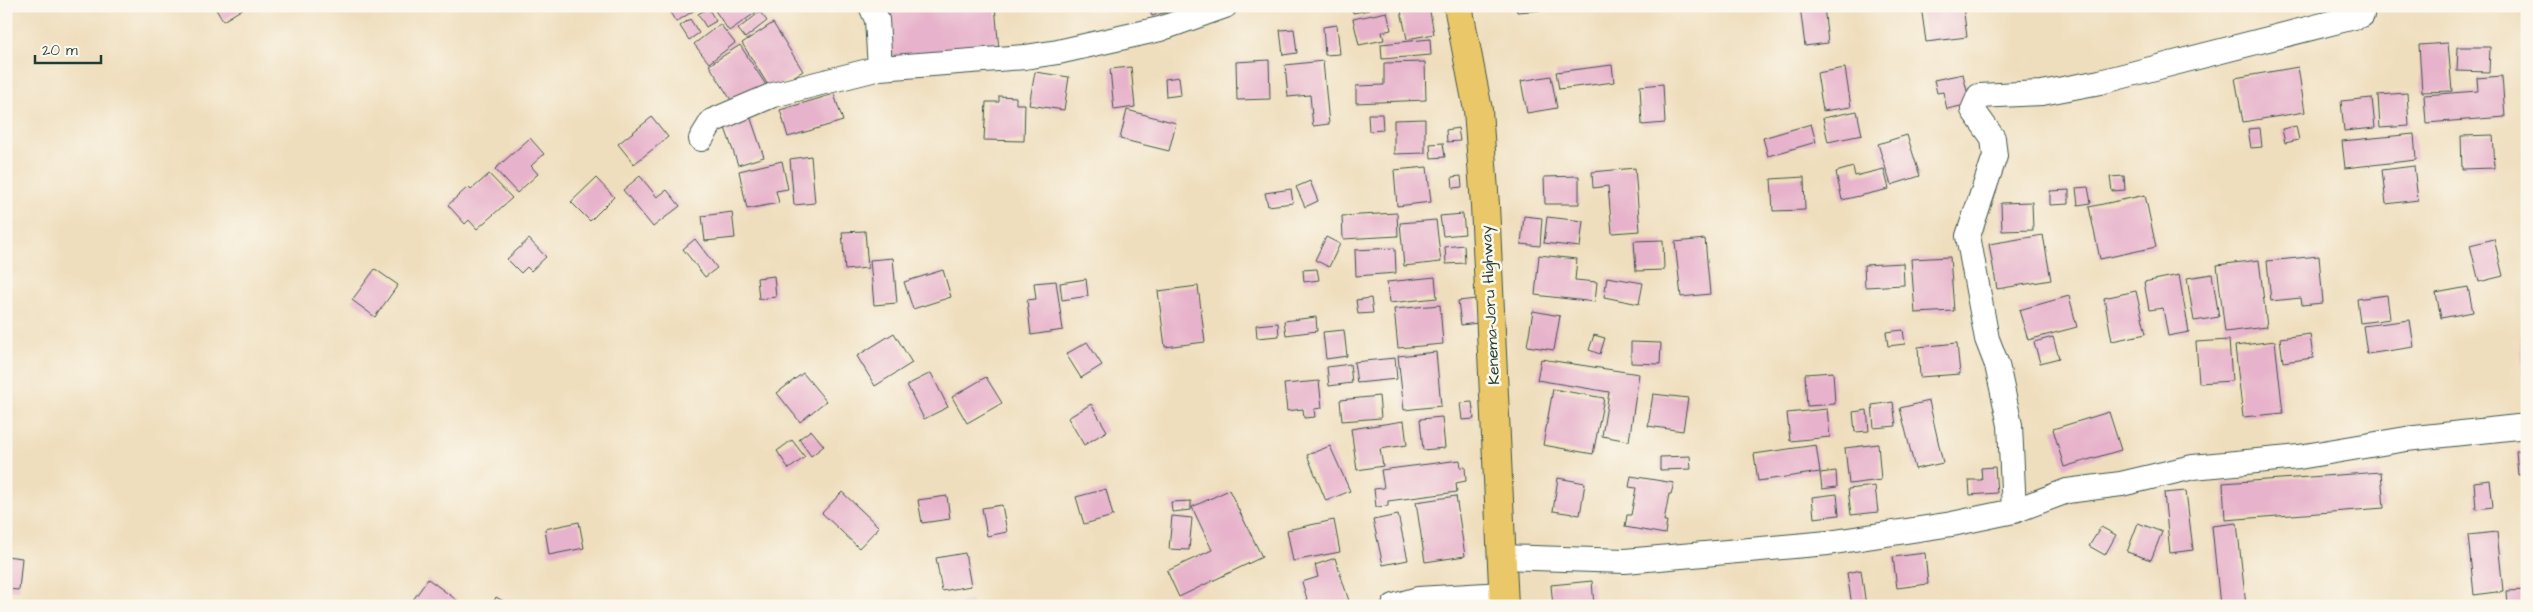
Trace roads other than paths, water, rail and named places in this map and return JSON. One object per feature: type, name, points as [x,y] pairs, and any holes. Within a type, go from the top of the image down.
[{"type":"highway","name":"Kenema-Joru Highway","points":[[1458,6],[1478,110],[1492,316],[1503,600]]},
{"type":"street","points":[[871,6],[878,20],[880,68]]},
{"type":"street","points":[[701,139],[712,121],[736,109],[773,95],[880,68],[1016,58],[1058,52],[1160,29],[1225,6]]},
{"type":"street","points":[[2014,511],[2010,425],[1997,365],[1987,339],[1968,236],[1994,156],[1992,138],[1974,110],[1979,96],[2042,93],[2100,82],[2362,15]]},
{"type":"street","points":[[1500,557],[1625,561],[1828,543],[1952,524],[2014,511],[2067,492],[2121,484],[2193,467],[2298,457],[2406,439],[2527,426]]},
{"type":"street","points":[[1394,606],[1418,599],[1503,600]]}]
